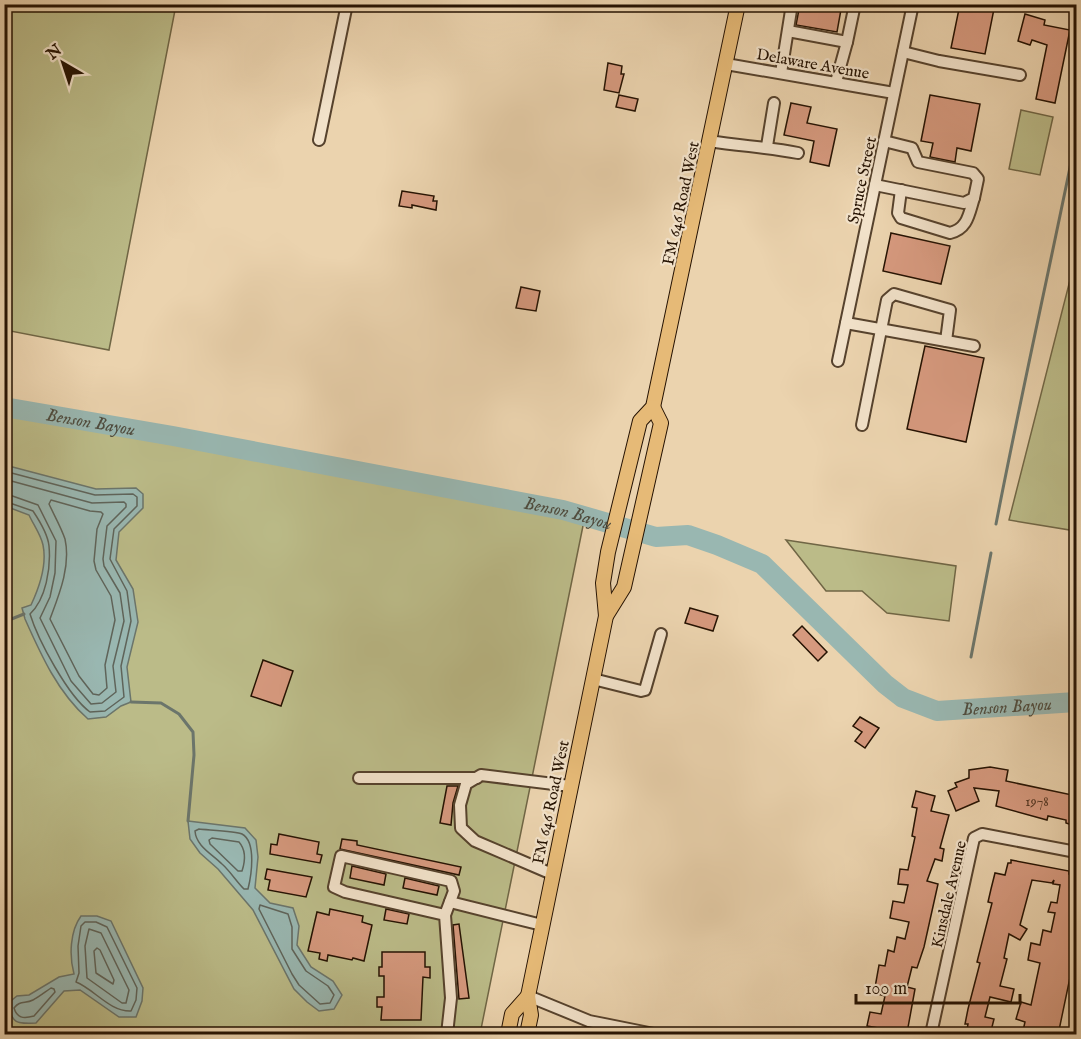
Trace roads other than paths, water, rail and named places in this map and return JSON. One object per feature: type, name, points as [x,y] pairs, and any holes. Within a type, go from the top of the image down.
[{"type":"main road","name":"FM 646 Road West","points":[[527,1035],[531,1015],[528,996],[606,616],[603,583],[608,552],[640,420],[653,407],[738,4]]},
{"type":"main road","name":"FM 646 Road West","points":[[606,616],[624,587],[632,554],[660,423],[653,407]]},
{"type":"main road","name":"FM 646 Road West","points":[[508,1035],[512,1014],[528,996]]},
{"type":"street","points":[[319,140],[347,4]]},
{"type":"street","points":[[781,73],[792,4]]},
{"type":"street","points":[[836,82],[855,4]]},
{"type":"street","name":"Spruce Street","points":[[838,362],[913,4]]},
{"type":"street","points":[[788,30],[847,42]]},
{"type":"street","points":[[903,52],[1020,75]]},
{"type":"street","name":"Delaware Avenue","points":[[726,64],[894,93]]},
{"type":"street","points":[[766,146],[774,102]]},
{"type":"street","points":[[710,141],[748,147],[766,146],[798,153]]},
{"type":"street","points":[[884,141],[912,148],[918,162],[973,173],[978,178],[966,224],[958,231],[951,233],[901,218],[898,213],[901,190]]},
{"type":"street","points":[[875,185],[964,203],[974,198]]},
{"type":"street","points":[[862,425],[887,300],[894,294],[950,310],[946,341]]},
{"type":"street","points":[[846,323],[974,346]]},
{"type":"street","points":[[593,679],[641,691],[645,690],[661,634]]},
{"type":"street","points":[[552,874],[475,842],[461,828],[460,804],[466,784],[481,775],[570,786]]},
{"type":"street","points":[[359,778],[477,778]]},
{"type":"street","name":"Kinsdale Avenue","points":[[932,1035],[974,838],[982,834],[1077,852]]},
{"type":"street","points":[[445,915],[345,892],[334,887],[341,856],[448,879],[453,886],[454,891],[445,915],[451,998],[447,1035]]},
{"type":"street","points":[[450,902],[542,925]]},
{"type":"street","points":[[528,996],[589,1021],[654,1035]]},
{"type":"water","points":[[5,465],[96,489],[136,488],[143,494],[143,508],[119,532],[116,560],[133,589],[138,622],[127,667],[131,702],[106,717],[88,719],[77,709],[44,660],[25,619],[22,608],[31,605],[34,598],[42,576],[44,552],[41,537],[29,515],[5,506]]},
{"type":"water","points":[[188,821],[245,828],[256,840],[258,857],[255,888],[270,903],[293,908],[299,926],[297,945],[311,967],[333,981],[342,995],[334,1009],[319,1011],[294,989],[253,910],[218,869],[200,853],[190,839]]},
{"type":"water","points":[[81,916],[97,916],[111,921],[143,988],[142,1001],[136,1017],[119,1017],[80,990],[64,991],[36,1023],[16,1021],[11,1016],[7,1004],[17,996],[29,995],[59,977],[74,974],[71,959],[72,944],[77,922]]},
{"type":"waterway","points":[[996,524],[1076,138]]},
{"type":"waterway","name":"Benson Bayou","points":[[4,407],[173,436],[563,510],[656,537],[688,535],[762,564],[885,684],[903,698],[937,711],[1076,702]]},
{"type":"waterway","points":[[971,657],[991,553]]},
{"type":"waterway","points":[[4,622],[24,614]]},
{"type":"waterway","points":[[131,702],[161,703],[179,714],[193,732],[194,755],[188,821]]},
{"type":"waterway","name":"Benson Bayou","points":[[980,705],[982,709]]}]
